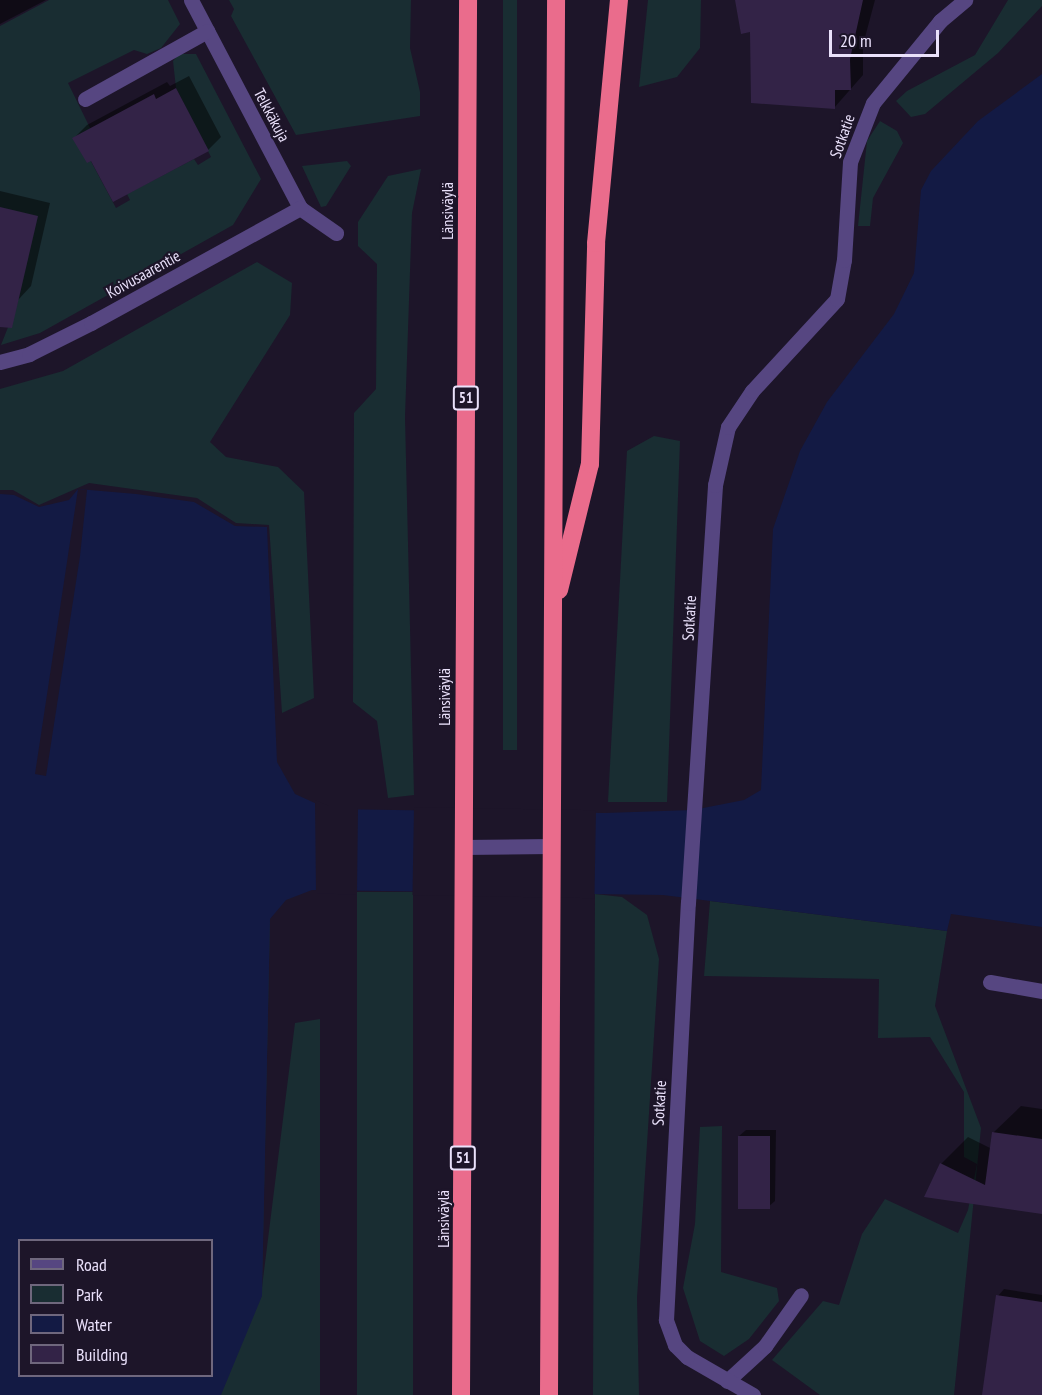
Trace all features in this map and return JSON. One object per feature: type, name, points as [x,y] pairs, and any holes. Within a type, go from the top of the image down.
[{"type":"highway","name":"Länsiväylä","points":[[461,1395],[468,0]]},
{"type":"highway","points":[[549,1395],[550,797],[556,0]]},
{"type":"highway","points":[[552,621],[590,464],[596,243],[619,0]]},
{"type":"street","name":"Telkkäkuja","points":[[191,0],[300,208],[336,233]]},
{"type":"street","name":"Sotkatie","points":[[727,1381],[687,1358],[675,1344],[666,1320],[688,903],[715,485],[728,427],[752,391],[837,299],[844,260],[850,162],[862,127],[877,97],[940,21],[965,0]]},
{"type":"street","points":[[85,99],[207,31]]},
{"type":"street","name":"Koivusaarentie","points":[[0,362],[29,354],[91,323],[300,208]]},
{"type":"street","points":[[464,847],[550,846]]},
{"type":"street","points":[[990,982],[1042,991]]},
{"type":"street","points":[[753,1395],[727,1381],[765,1346],[801,1295]]},
{"type":"green space","points":[[49,0],[168,0],[180,24],[161,48],[147,54],[134,50],[68,83],[92,132],[79,139],[116,208],[130,200],[127,194],[194,159],[198,165],[211,157],[176,88],[173,61],[179,54],[196,54],[261,179],[233,225],[40,333],[1,345],[18,302],[0,297],[0,26]]},
{"type":"green space","points":[[229,0],[411,0],[410,48],[420,92],[420,116],[296,135],[231,16],[234,9]]},
{"type":"green space","points":[[503,0],[517,0],[517,750],[503,750]]},
{"type":"green space","points":[[648,0],[701,0],[700,48],[677,77],[639,87]]},
{"type":"green space","points":[[1008,0],[1042,0],[1042,6],[998,53],[925,114],[911,117],[896,101],[907,91],[975,55]]},
{"type":"green space","points":[[880,121],[897,131],[903,143],[873,198],[870,226],[858,226],[867,141]]},
{"type":"green space","points":[[347,161],[351,166],[326,206],[321,207],[302,166]]},
{"type":"green space","points":[[421,169],[412,213],[405,417],[414,795],[388,798],[377,721],[353,702],[354,413],[376,389],[377,264],[358,246],[358,222],[388,176]]},
{"type":"green space","points":[[257,262],[292,283],[290,315],[210,442],[226,457],[278,467],[304,492],[314,698],[282,713],[269,525],[236,523],[197,498],[89,483],[39,505],[13,490],[0,490],[0,389],[63,371]]},
{"type":"green space","points":[[654,436],[680,441],[667,802],[608,802],[627,451]]},
{"type":"green space","points":[[357,892],[413,892],[413,1395],[357,1395]]},
{"type":"green space","points":[[595,894],[622,897],[647,915],[659,959],[637,1298],[639,1395],[593,1395]]},
{"type":"green space","points":[[710,901],[947,931],[935,1006],[981,1128],[954,1395],[820,1395],[772,1360],[823,1301],[839,1305],[862,1234],[885,1199],[958,1233],[968,1210],[977,1164],[964,1157],[964,1092],[930,1037],[878,1038],[879,979],[704,976]]},
{"type":"green space","points":[[270,919],[262,1287],[295,1023],[320,1019],[320,1395],[0,1395],[0,1226]]},
{"type":"green space","points":[[722,1126],[721,1272],[777,1288],[779,1301],[749,1339],[724,1356],[700,1341],[683,1288],[695,1224],[700,1127]]},
{"type":"water","points":[[1042,74],[1042,927],[951,914],[947,931],[663,895],[312,890],[286,900],[270,919],[262,1296],[221,1395],[0,1395],[0,494],[14,495],[39,507],[69,500],[78,489],[136,494],[194,502],[235,526],[267,527],[277,762],[295,794],[328,809],[605,813],[693,810],[744,800],[761,790],[773,529],[800,451],[827,402],[894,314],[914,273],[921,190],[931,171],[978,121]]},
{"type":"pier","points":[[78,489],[87,490],[80,556],[46,776],[35,774]]},
{"type":"pier","points":[[315,800],[329,806],[358,806],[357,895],[316,893]]},
{"type":"pier","points":[[414,807],[596,810],[594,898],[412,895]]},
{"type":"building","points":[[735,0],[863,0],[850,59],[851,90],[835,90],[835,109],[751,103],[750,32],[741,34]]},
{"type":"building","points":[[176,88],[209,151],[113,202],[91,161],[87,163],[72,138],[154,94],[156,99]]},
{"type":"building","points":[[0,207],[38,216],[12,328],[0,327]]},
{"type":"building","points":[[992,1132],[1042,1139],[1042,1214],[924,1197],[940,1163],[985,1185]]},
{"type":"building","points":[[738,1136],[770,1136],[770,1209],[738,1209]]},
{"type":"building","points":[[996,1295],[1042,1302],[1042,1395],[982,1395]]}]
